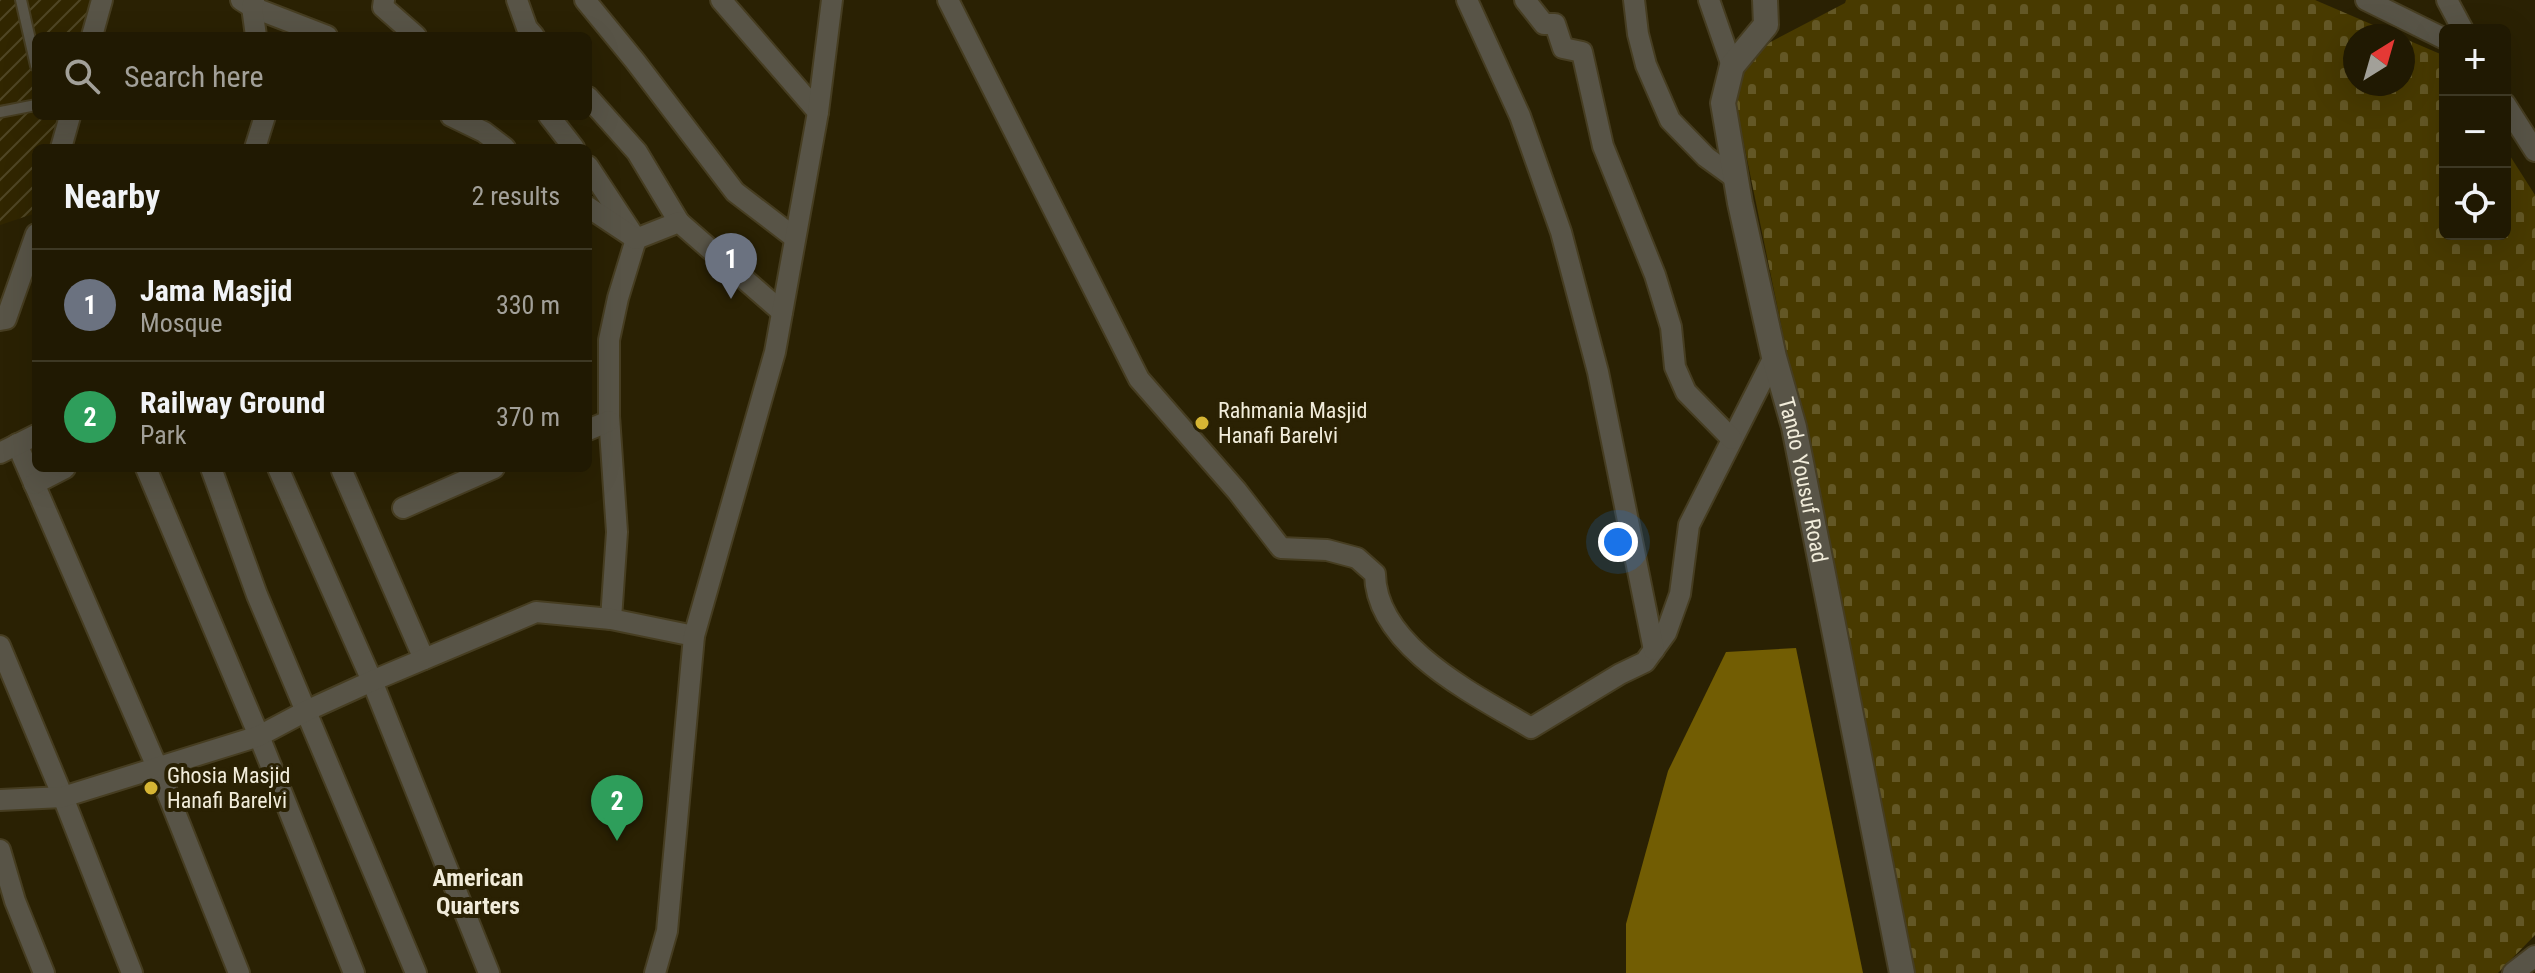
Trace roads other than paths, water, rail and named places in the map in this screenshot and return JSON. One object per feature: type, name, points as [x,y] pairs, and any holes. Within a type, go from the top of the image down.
[{"type":"street","points":[[93,32],[102,0]]},
{"type":"street","points":[[384,0],[383,7],[411,32]]},
{"type":"street","points":[[517,0],[530,32]]},
{"type":"street","points":[[585,0],[735,192],[795,238]]},
{"type":"street","points":[[721,0],[818,112]]},
{"type":"street","points":[[655,973],[667,931],[694,636],[775,352],[818,112],[832,0]]},
{"type":"street","points":[[948,0],[1139,379],[1237,491],[1281,548],[1327,550],[1357,558],[1375,574],[1375,590],[1384,612],[1411,647],[1455,682],[1531,728],[1645,662],[1666,633],[1680,594],[1689,525],[1774,357]]},
{"type":"street","points":[[1467,0],[1520,116],[1561,232],[1598,372],[1654,650]]},
{"type":"street","points":[[1525,0],[1544,24],[1555,24],[1563,48],[1582,52],[1603,146],[1655,275],[1671,327],[1675,367],[1686,392],[1732,439]]},
{"type":"street","points":[[1634,0],[1646,65],[1670,120],[1706,157],[1735,178]]},
{"type":"street","points":[[1709,0],[1732,66]]},
{"type":"street","name":"Tando Yousuf Road","points":[[1765,0],[1766,25],[1732,66],[1723,103],[1735,178],[1774,357],[1797,443],[1902,973]]},
{"type":"street","points":[[2366,0],[2439,36]]},
{"type":"street","points":[[2447,0],[2460,24]]},
{"type":"street","points":[[249,2],[255,32]]},
{"type":"street","points":[[249,2],[318,32]]},
{"type":"street","points":[[592,101],[637,152],[679,222],[782,312]]},
{"type":"street","points":[[2511,113],[2535,151]]},
{"type":"street","points":[[62,144],[69,120]]},
{"type":"street","points":[[256,144],[264,120]]},
{"type":"street","points":[[459,120],[500,144]]},
{"type":"street","points":[[552,120],[571,144]]},
{"type":"street","points":[[592,172],[636,239]]},
{"type":"street","points":[[592,210],[636,239]]},
{"type":"street","points":[[636,239],[679,222]]},
{"type":"street","points":[[611,619],[617,532],[609,421],[609,340],[636,239]]},
{"type":"street","points":[[0,320],[6,319],[32,245]]},
{"type":"street","points":[[592,428],[609,421]]},
{"type":"street","points":[[32,437],[8,449],[34,484],[157,767],[239,973]]},
{"type":"street","points":[[34,484],[57,472]]},
{"type":"street","points":[[148,472],[259,736],[354,973]]},
{"type":"street","points":[[212,472],[257,595],[416,973]]},
{"type":"street","points":[[280,472],[372,681],[489,973]]},
{"type":"street","points":[[342,472],[424,659]]},
{"type":"street","points":[[403,508],[485,472]]},
{"type":"street","points":[[0,800],[63,797],[259,736],[372,681],[536,612],[611,619],[694,636]]},
{"type":"street","points":[[0,646],[132,973]]},
{"type":"street","points":[[0,850],[15,901],[44,973]]},
{"type":"street","points":[[2513,973],[2535,956]]},
{"type":"lane","points":[[21,0],[32,48]]},
{"type":"lane","points":[[0,112],[32,106]]},
{"type":"place","name":"Jama Masjid","points":[[731,299]]},
{"type":"place","name":"Rahmania Masjid Hanafi Barelvi","points":[[1202,423]]},
{"type":"place","name":"Ghosia Masjid Hanafi Barelvi","points":[[151,788]]},
{"type":"place","name":"Railway Ground","points":[[617,841]]},
{"type":"district","name":"American Quarters","points":[[478,892]]}]
